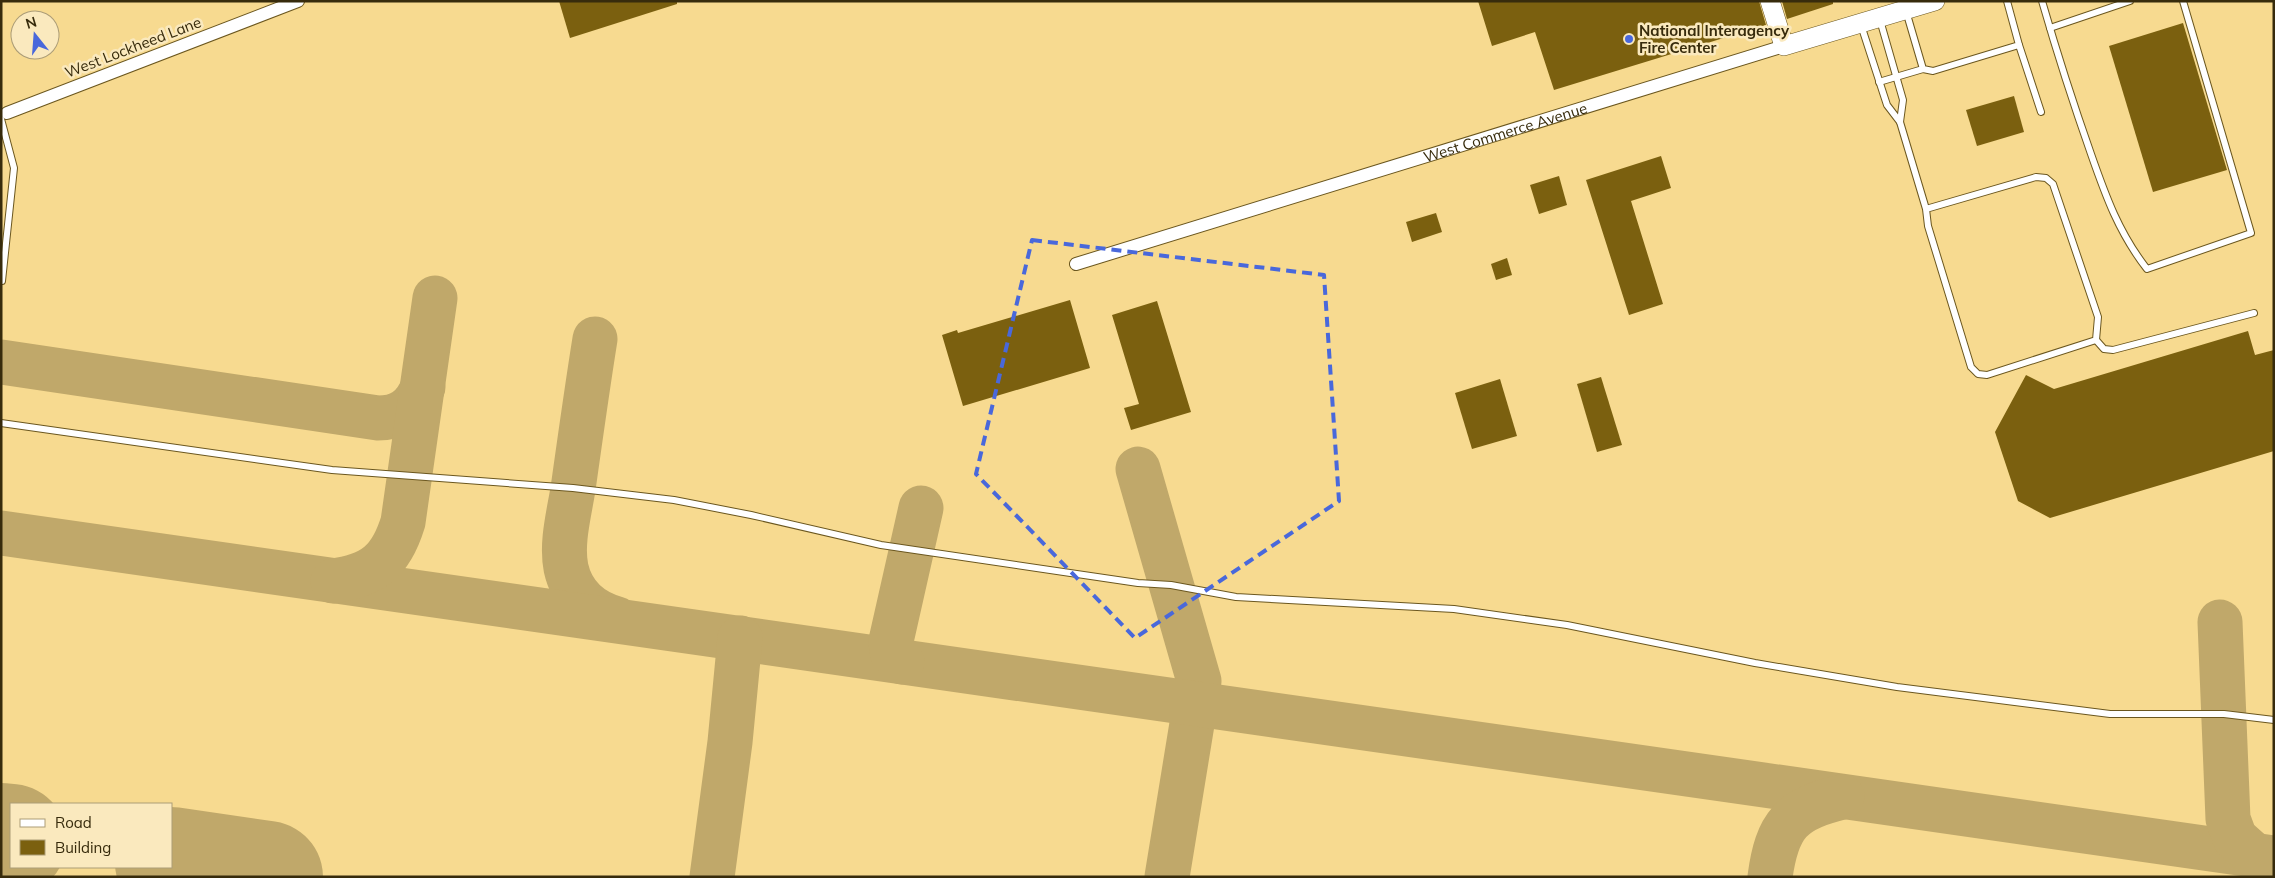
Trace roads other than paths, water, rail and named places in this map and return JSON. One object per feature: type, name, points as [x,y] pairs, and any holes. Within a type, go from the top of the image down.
[{"type":"street","name":"West Lockheed Lane","points":[[3,115],[298,1]]},
{"type":"street","points":[[1770,1],[1784,46]]},
{"type":"street","name":"West Commerce Avenue","points":[[1076,264],[1935,1]]},
{"type":"lane","points":[[2007,1],[2041,112]]},
{"type":"lane","points":[[2042,1],[2070,95],[2108,202],[2128,245],[2147,269],[2251,233],[2183,1]]},
{"type":"lane","points":[[2050,28],[2130,1]]},
{"type":"lane","points":[[1906,10],[1923,69]]},
{"type":"lane","points":[[1880,18],[1903,100],[1900,122]]},
{"type":"lane","points":[[1861,23],[1887,106],[1900,122],[1926,209],[1928,226],[1971,367],[1978,374],[1987,376],[2096,340]]},
{"type":"lane","points":[[1879,82],[1923,69],[1933,71],[2019,45]]},
{"type":"lane","points":[[2,281],[14,168],[3,115]]},
{"type":"lane","points":[[1926,209],[2036,177],[2046,178],[2053,184],[2098,318],[2096,340],[2104,349],[2112,350],[2254,313]]},
{"type":"lane","points":[[1,423],[332,470],[573,488],[674,500],[751,514],[881,545],[1138,584],[1171,585],[1236,597],[1454,609],[1567,625],[1755,663],[1897,687],[2110,714],[2224,714],[2274,720]]},
{"type":"place","name":"National Interagency Fire Center","points":[[1629,39]]}]
